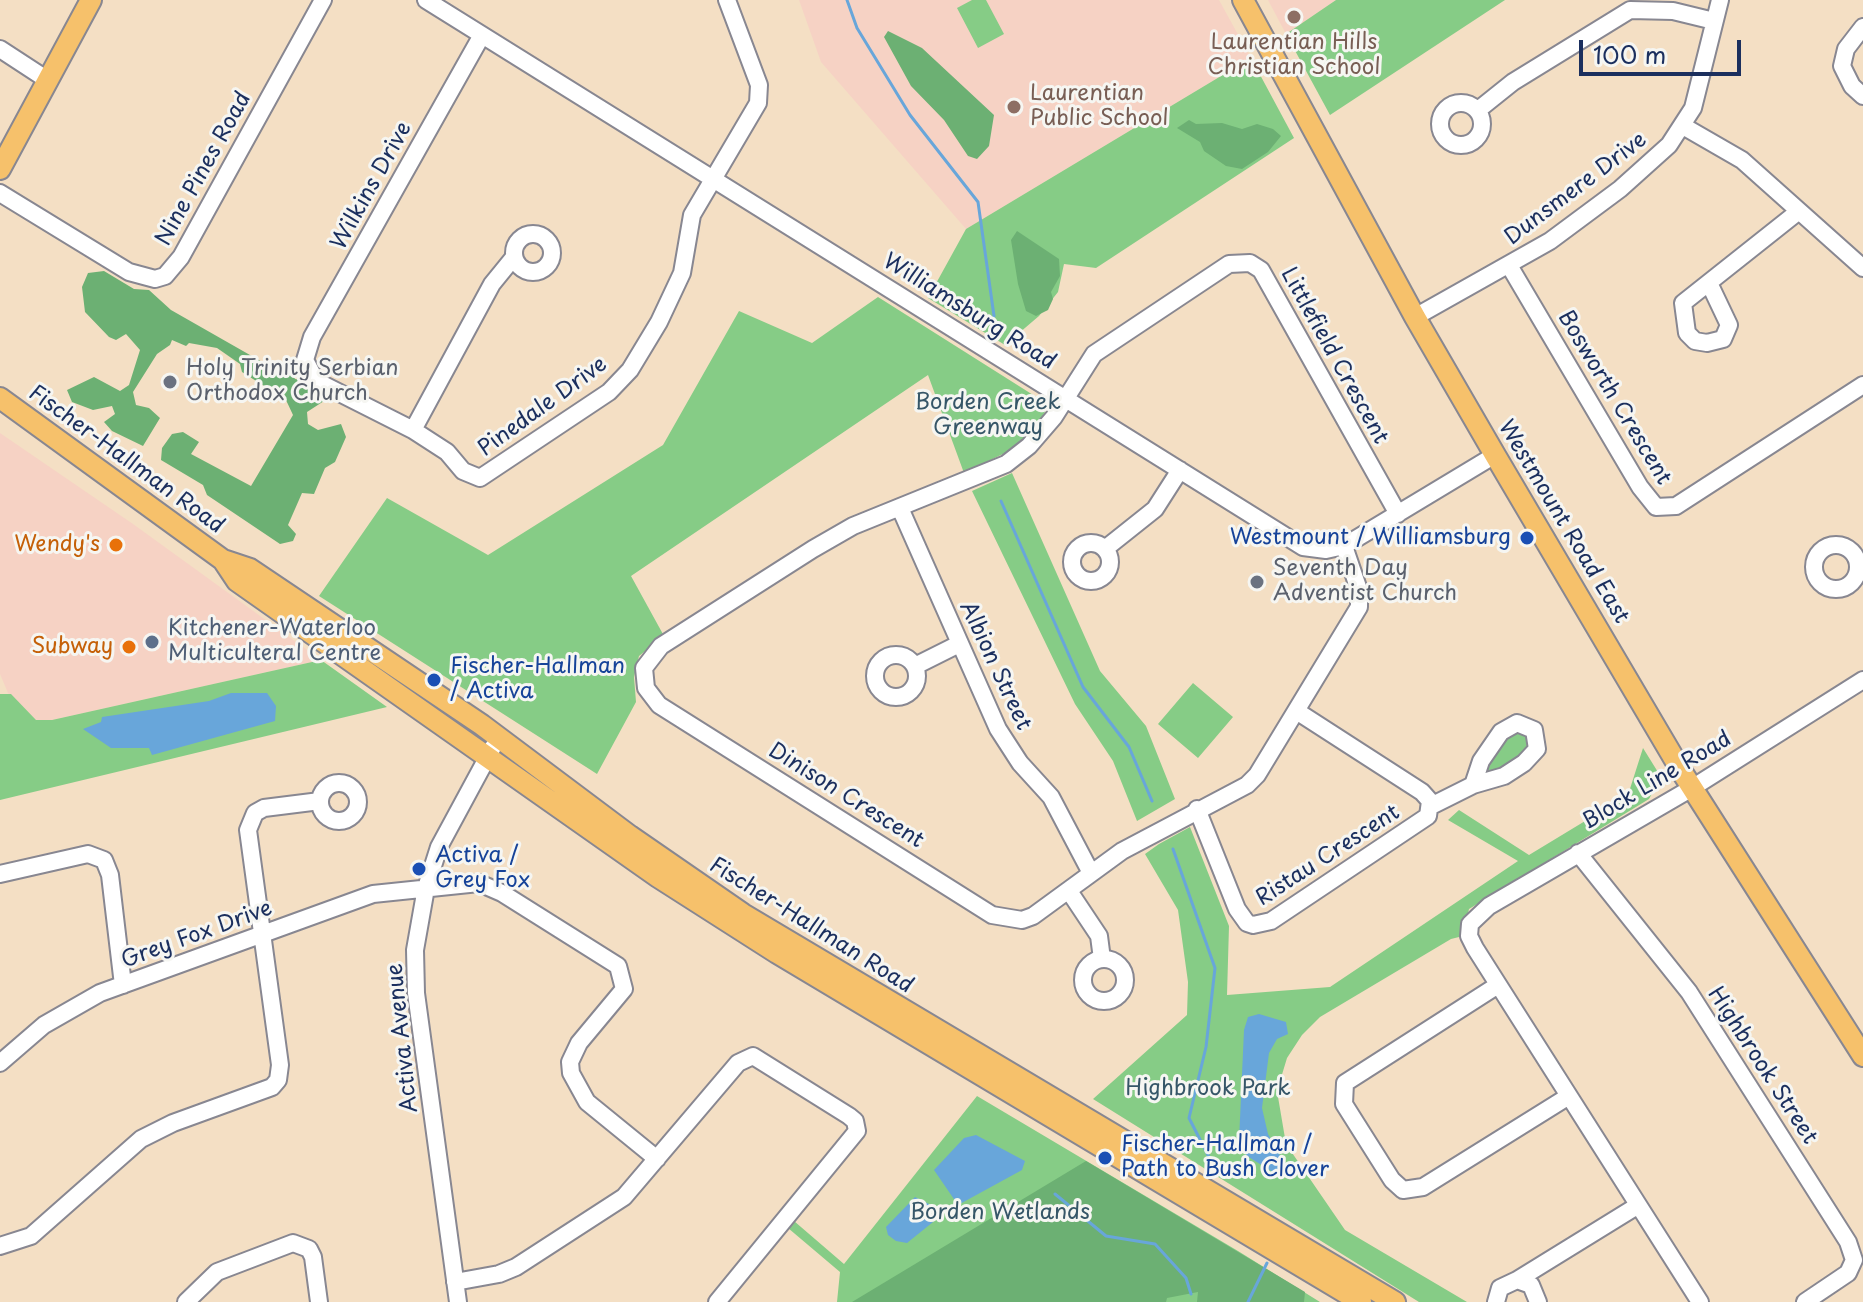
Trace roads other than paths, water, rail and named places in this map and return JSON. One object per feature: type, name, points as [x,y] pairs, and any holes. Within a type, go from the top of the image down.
[{"type":"main road","points":[[0,169],[91,0]]},
{"type":"main road","name":"Westmount Road East","points":[[1243,0],[1415,317],[1495,455],[1692,788],[1863,1056]]},
{"type":"main road","name":"Fischer-Hallman Road","points":[[0,398],[223,560],[237,581],[494,747],[743,914],[1395,1302]]},
{"type":"main road","name":"Fischer-Hallman Road","points":[[494,747],[658,877],[777,953],[1361,1302]]},
{"type":"street","name":"Nine Pines Road","points":[[0,193],[129,272],[155,279],[165,276],[181,257],[323,0]]},
{"type":"street","name":"Williamsburg Road","points":[[426,0],[1303,547],[1333,550],[1344,546],[1495,455]]},
{"type":"street","name":"Pinedale Drive","points":[[305,360],[316,381],[413,430],[447,452],[463,471],[480,478],[609,392],[630,370],[673,295],[682,273],[692,215],[758,103],[759,85],[727,0]]},
{"type":"street","name":"Dunsmere Drive","points":[[1415,317],[1510,267],[1620,189],[1669,145],[1693,108],[1720,0]]},
{"type":"street","points":[[1478,110],[1513,82],[1630,10],[1673,11],[1714,21]]},
{"type":"street","points":[[1863,27],[1846,49],[1842,66],[1852,86],[1863,96]]},
{"type":"street","name":"Wilkins Drive","points":[[305,360],[312,337],[482,35]]},
{"type":"street","points":[[0,49],[46,79]]},
{"type":"street","points":[[1683,126],[1742,160],[1863,268]]},
{"type":"street","points":[[1710,285],[1799,211]]},
{"type":"street","points":[[413,430],[492,284],[514,257]]},
{"type":"street","name":"Littlefield Crescent","points":[[1065,399],[1094,354],[1218,269],[1229,264],[1250,263],[1267,280],[1398,514]]},
{"type":"street","name":"Bosworth Crescent","points":[[1510,267],[1640,487],[1656,507],[1676,506],[1863,385]]},
{"type":"street","name":"Dinison Crescent","points":[[1065,399],[1029,446],[1006,464],[853,526],[661,646],[644,668],[646,688],[659,705],[992,915],[1022,920],[1069,891],[1091,873],[1197,809],[1247,785],[1298,712],[1359,607],[1359,590],[1344,546]]},
{"type":"street","points":[[1106,548],[1155,509],[1180,470]]},
{"type":"street","name":"Albion Street","points":[[900,508],[959,644],[1008,746],[1051,797],[1091,873]]},
{"type":"street","points":[[915,666],[959,644]]},
{"type":"street","name":"Block Line Road","points":[[1498,985],[1469,936],[1472,920],[1578,853],[1692,788],[1863,680]]},
{"type":"street","name":"Ristau Crescent","points":[[1197,809],[1237,909],[1247,923],[1253,925],[1271,921],[1423,821],[1431,806],[1422,792],[1298,712]]},
{"type":"street","name":"Activa Avenue","points":[[458,1302],[416,993],[415,950],[426,888],[453,815],[494,747]]},
{"type":"street","points":[[1431,806],[1473,785]]},
{"type":"street","points":[[0,1246],[31,1236],[119,1155],[141,1139],[173,1123],[264,1090],[278,1080],[280,1065],[248,830],[250,821],[264,808],[320,801]]},
{"type":"street","name":"Highbrook Street","points":[[1578,853],[1689,992],[1848,1242],[1854,1260],[1848,1273],[1805,1302]]},
{"type":"street","points":[[0,874],[88,854],[104,860],[110,875],[123,985]]},
{"type":"street","name":"Grey Fox Drive","points":[[0,1063],[44,1025],[100,993],[373,894],[479,883],[515,901],[618,966],[624,989],[579,1043],[570,1062],[571,1073],[587,1102],[657,1159]]},
{"type":"street","points":[[1069,891],[1099,936],[1102,959]]},
{"type":"street","points":[[1569,1096],[1423,1187],[1403,1190],[1392,1180],[1344,1104],[1345,1083],[1498,985],[1569,1096],[1637,1206],[1700,1302]]},
{"type":"street","points":[[455,1282],[499,1274],[516,1267],[624,1197],[738,1063],[749,1056],[759,1059],[855,1121],[857,1131],[717,1302]]},
{"type":"street","points":[[1496,1302],[1500,1288],[1637,1206]]},
{"type":"street","points":[[186,1302],[217,1272],[293,1243],[309,1249],[319,1302]]},
{"type":"street","points":[[1517,1280],[1531,1285],[1538,1302]]},
{"type":"water","points":[[231,693],[267,693],[276,706],[275,721],[152,755],[149,748],[111,748],[83,729],[101,722],[102,717],[209,701]]},
{"type":"water","points":[[1259,1014],[1286,1022],[1288,1034],[1277,1039],[1269,1053],[1262,1108],[1268,1134],[1288,1170],[1287,1177],[1281,1177],[1247,1156],[1239,1141],[1244,1030],[1248,1017]]},
{"type":"water","points":[[976,1135],[1025,1161],[1022,1170],[958,1205],[934,1170],[964,1138]]},
{"type":"water","points":[[915,1197],[929,1204],[933,1222],[907,1243],[896,1241],[888,1235],[886,1227]]},
{"type":"waterway","points":[[847,0],[857,28],[910,115],[978,202],[994,316]]},
{"type":"waterway","points":[[1001,501],[1083,687],[1129,747],[1152,801]]},
{"type":"waterway","points":[[1173,849],[1215,968],[1206,1047],[1189,1118],[1210,1159]]},
{"type":"waterway","points":[[1055,1194],[1106,1236],[1155,1244],[1186,1278],[1191,1294]]},
{"type":"waterway","points":[[1248,1302],[1267,1263]]},
{"type":"place","name":"Laurentian Hills Christian School","points":[[1294,17]]},
{"type":"place","name":"Laurentian Public School","points":[[1014,107]]},
{"type":"place","name":"Holy Trinity Serbian Orthodox Church","points":[[170,382]]},
{"type":"place","name":"Westmount / Williamsburg","points":[[1527,538]]},
{"type":"place","name":"Wendy's","points":[[116,545]]},
{"type":"place","name":"Seventh Day Adventist Church","points":[[1257,582]]},
{"type":"place","name":"Kitchener-Waterloo Multiculteral Centre","points":[[152,642]]},
{"type":"place","name":"Subway","points":[[129,647]]},
{"type":"place","name":"Fischer-Hallman / Activa","points":[[434,680]]},
{"type":"place","name":"Activa / Grey Fox","points":[[419,869]]},
{"type":"place","name":"Fischer-Hallman / Path to Bush Clover","points":[[1105,1158]]},
{"type":"park label","name":"Borden Creek Greenway","points":[[988,416]]},
{"type":"park label","name":"Highbrook Park","points":[[1208,1089]]},
{"type":"park label","name":"Borden Wetlands","points":[[1000,1213]]}]
